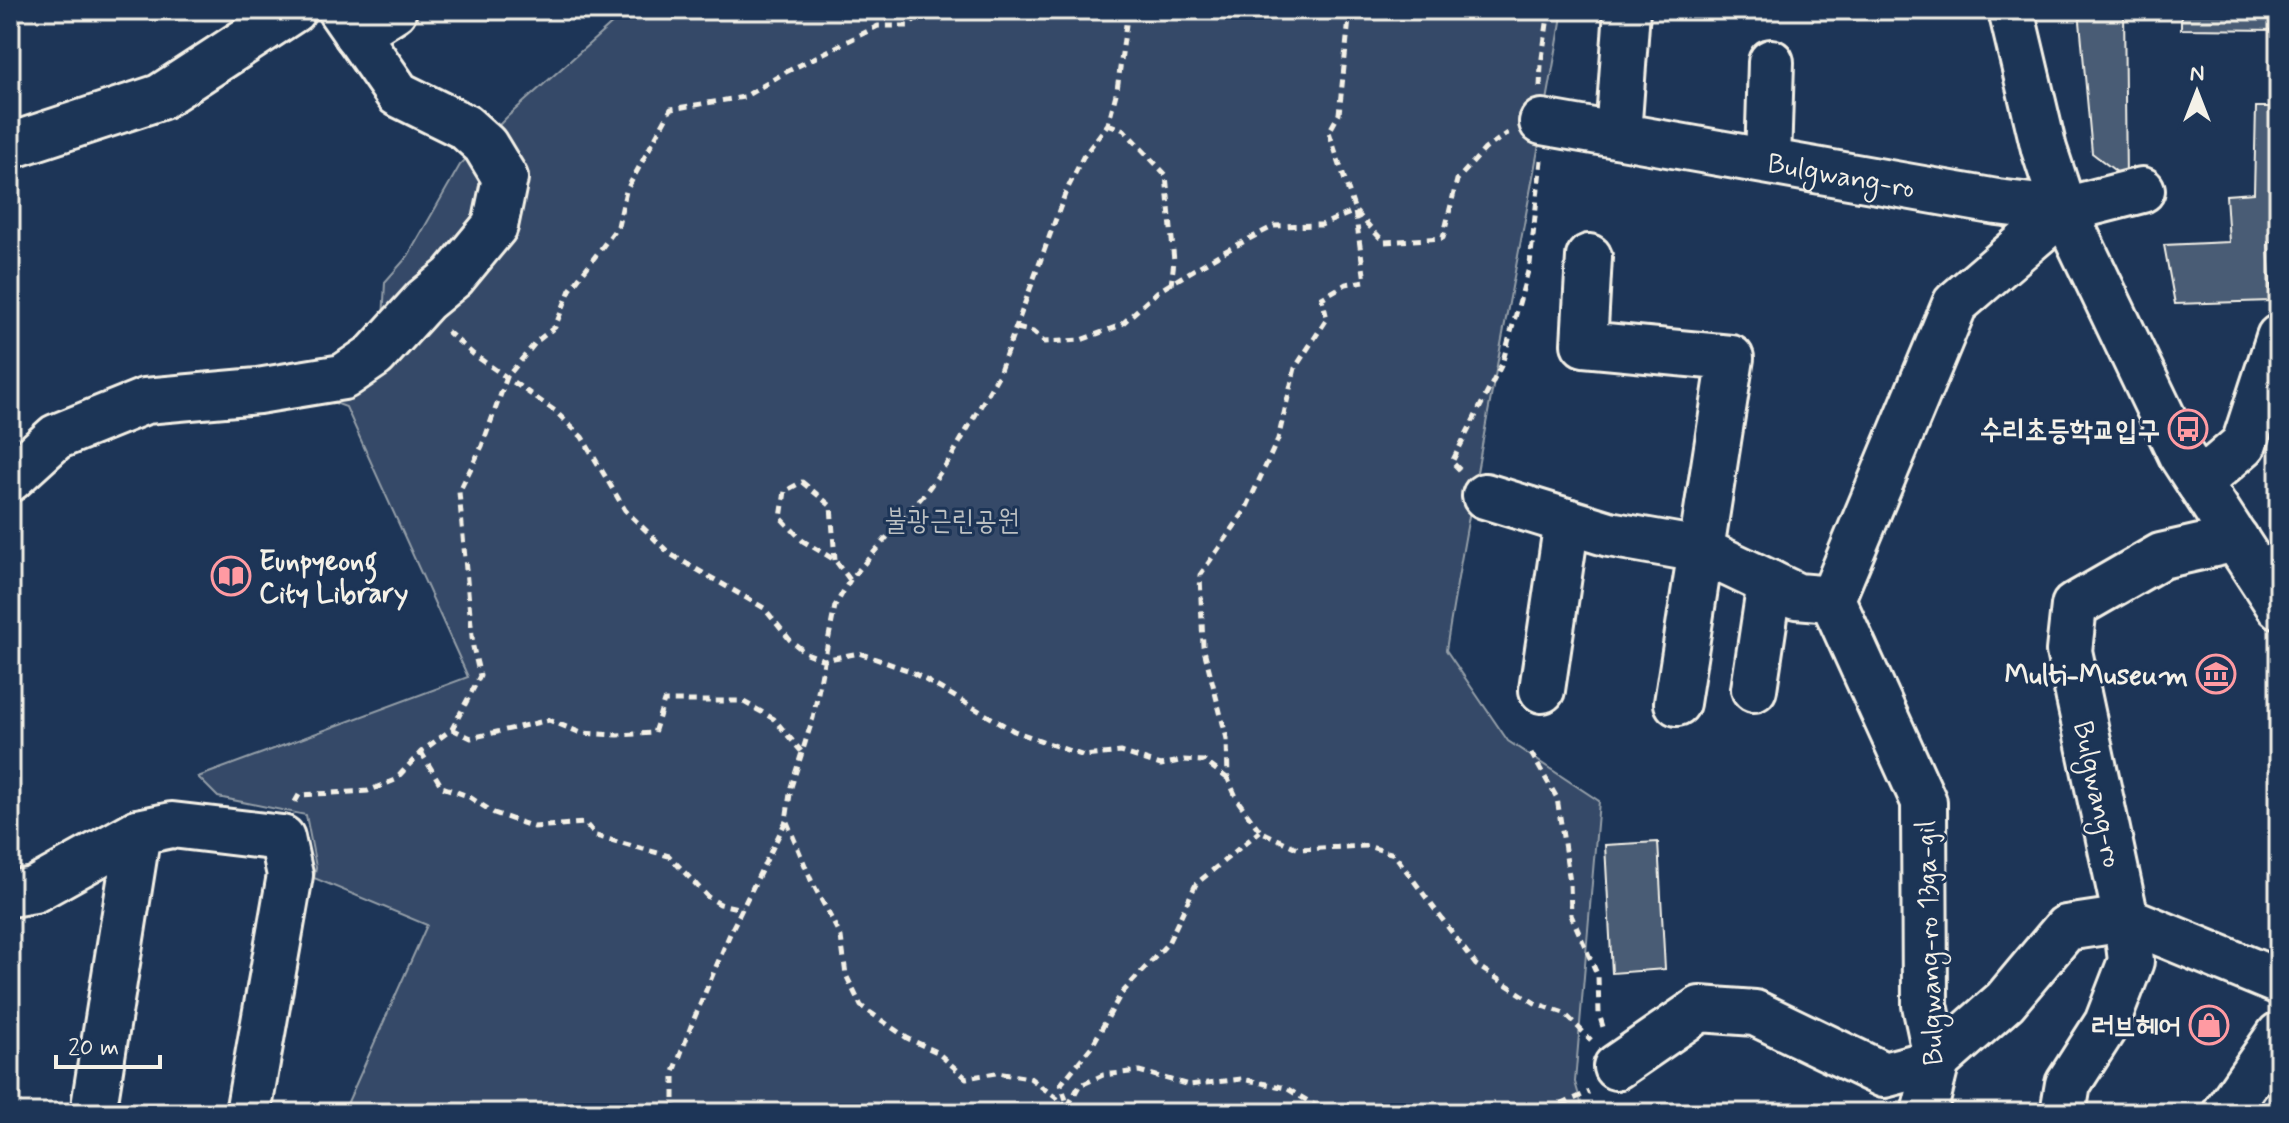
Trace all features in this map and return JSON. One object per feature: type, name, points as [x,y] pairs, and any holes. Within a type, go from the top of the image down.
[{"type":"street","points":[[10,146],[160,97],[293,10]]},
{"type":"street","points":[[13,470],[56,437],[145,401],[258,391],[343,377],[375,355],[419,306],[453,277],[495,226],[505,178],[485,145],[465,127],[398,94],[348,22],[394,10]]},
{"type":"street","points":[[1618,135],[1627,10]]},
{"type":"street","points":[[2011,10],[2044,149],[2064,210],[2181,455],[2279,606]]},
{"type":"street","points":[[1768,161],[1771,62]]},
{"type":"street","name":"Bulgwang-ro","points":[[1541,115],[1618,135],[1997,202],[2064,210]]},
{"type":"street","points":[[1485,496],[1609,534],[1700,550],[1797,596],[1832,599],[1955,304],[2064,210],[2142,190]]},
{"type":"street","points":[[1589,257],[1584,344],[1731,358],[1677,703]]},
{"type":"street","points":[[2199,483],[2244,444],[2279,337]]},
{"type":"street","points":[[1542,690],[1567,521]]},
{"type":"street","name":"Bulgwang-ro","points":[[2126,919],[2069,651],[2074,606],[2161,556],[2236,539]]},
{"type":"street","points":[[1754,689],[1770,583]]},
{"type":"street","name":"Bulgwang-ro 13ga-gil","points":[[1832,599],[1924,802],[1925,1005],[1937,1061],[1924,1113]]},
{"type":"street","points":[[10,894],[34,890],[138,832],[172,825],[282,838],[290,875],[248,1113]]},
{"type":"street","points":[[93,1113],[138,832]]},
{"type":"street","points":[[2063,1113],[2068,1084],[2107,1023],[2131,961],[2126,919]]},
{"type":"street","points":[[1616,1067],[1700,1009],[1755,1013],[1884,1075],[1937,1061],[2005,1001],[2066,928],[2126,919],[2279,982]]},
{"type":"street","points":[[2225,1113],[2279,1035]]},
{"type":"path","points":[[282,838],[279,827],[299,795],[368,791],[395,780],[421,752],[452,729],[480,676],[473,647],[459,492],[482,446],[507,377],[537,341],[555,327],[570,290],[618,226],[626,191],[671,109],[744,97],[784,73],[878,26],[908,26],[924,10]]},
{"type":"path","points":[[665,1113],[673,1110],[674,1072],[742,909],[786,821],[791,787],[813,718],[835,606],[850,580],[926,492],[950,459],[998,376],[1065,194],[1083,157],[1108,124],[1117,90],[1128,10]]},
{"type":"path","points":[[1350,10],[1339,114],[1329,132],[1355,211],[1365,281],[1346,284],[1322,298],[1327,319],[1295,368],[1278,439],[1245,511],[1200,575],[1203,646],[1227,739],[1228,779],[1238,801],[1260,831],[1299,849],[1367,846],[1394,854],[1476,965],[1535,1003],[1564,1013],[1616,1067]]},
{"type":"path","points":[[1485,496],[1452,462],[1502,364],[1530,264],[1542,163],[1537,145],[1541,115],[1541,65],[1549,10]]},
{"type":"path","points":[[1355,211],[1384,242],[1443,238],[1457,180],[1485,149],[1541,115]]},
{"type":"path","points":[[1108,124],[1124,130],[1166,175],[1174,261],[1171,286]]},
{"type":"path","points":[[1017,328],[1033,332],[1044,342],[1081,340],[1121,325],[1157,292],[1274,226],[1321,225],[1355,211]]},
{"type":"path","points":[[419,306],[473,354],[555,411],[582,437],[625,510],[670,554],[764,608],[790,640],[806,653],[824,660],[859,653],[910,671],[1014,731],[1084,756],[1121,752],[1161,765],[1184,760],[1204,761],[1228,779]]},
{"type":"path","points":[[835,560],[831,506],[802,482],[785,491],[781,518],[803,541],[835,560],[850,580]]},
{"type":"path","points":[[452,729],[471,738],[549,720],[581,733],[654,733],[664,701],[742,701],[774,719],[802,752]]},
{"type":"path","points":[[421,752],[442,787],[468,796],[494,813],[534,827],[585,823],[596,836],[669,856],[708,897],[720,904],[742,909]]},
{"type":"path","points":[[1531,753],[1557,798],[1570,882],[1571,915],[1598,976],[1599,1014],[1616,1067]]},
{"type":"path","points":[[786,821],[811,880],[841,937],[846,975],[861,1006],[907,1038],[937,1052],[966,1078],[996,1073],[1030,1078],[1076,1113]]},
{"type":"path","points":[[1069,1110],[1061,1084],[1092,1046],[1121,994],[1168,943],[1196,884],[1260,831]]},
{"type":"path","points":[[1069,1110],[1079,1086],[1103,1075],[1139,1071],[1189,1085],[1242,1079],[1286,1088],[1328,1113]]},
{"type":"green space","name":"불광근린공원","points":[[622,10],[1563,10],[1446,650],[1508,741],[1599,801],[1575,1082],[1584,1113],[343,1113],[427,925],[314,878],[316,867],[306,815],[218,797],[198,777],[468,677],[346,407],[316,396],[382,341],[385,282],[408,256],[460,165],[507,117],[617,19]]},
{"type":"building","points":[[2079,10],[2124,10],[2126,179],[2092,153]]},
{"type":"building","points":[[2181,10],[2279,10],[2279,30],[2181,29]]},
{"type":"building","points":[[2256,107],[2279,107],[2279,242],[2268,242],[2271,301],[2175,304],[2164,245],[2229,242],[2226,195],[2254,193]]},
{"type":"building","points":[[1658,842],[1665,969],[1612,973],[1605,845]]},
{"type":"place","name":"수리초등학교입구","points":[[2188,429]]},
{"type":"place","name":"Eunpyeong City Library","points":[[231,576]]},
{"type":"place","name":"Multi-Museum","points":[[2216,674]]},
{"type":"place","name":"러브헤어","points":[[2209,1025]]}]
